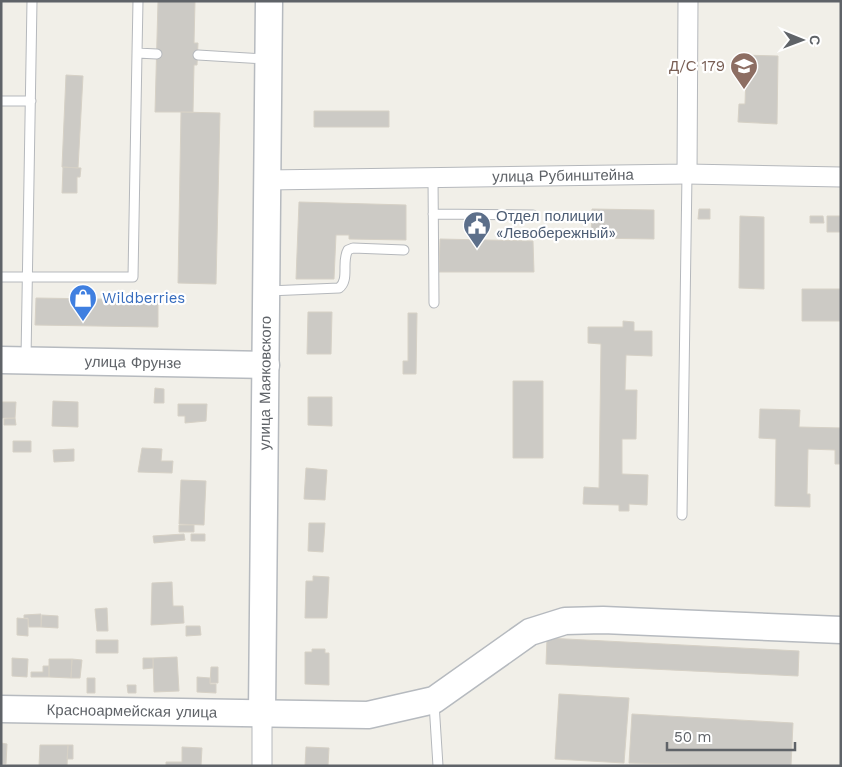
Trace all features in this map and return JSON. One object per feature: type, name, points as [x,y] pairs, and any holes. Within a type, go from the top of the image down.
[{"type":"street","name":"улица Маяковского","points":[[262,766],[269,1]]},
{"type":"street","points":[[687,174],[688,1]]},
{"type":"street","name":"улица Рубинштейна","points":[[267,180],[687,174],[841,177]]},
{"type":"street","name":"улица Фрунзе","points":[[14,360],[266,365]]},
{"type":"street","points":[[434,700],[530,632],[565,621],[603,620],[841,630]]},
{"type":"street","name":"Красноармейская улица","points":[[1,709],[368,715],[434,700]]},
{"type":"lane","points":[[14,360],[28,277],[32,1]]},
{"type":"lane","points":[[1,278],[133,277],[138,1]]},
{"type":"lane","points":[[137,53],[157,54]]},
{"type":"lane","points":[[198,55],[268,59]]},
{"type":"lane","points":[[1,101],[31,101]]},
{"type":"lane","points":[[682,515],[687,174]]},
{"type":"lane","points":[[433,178],[434,303]]},
{"type":"lane","points":[[433,214],[533,215]]},
{"type":"lane","points":[[266,291],[339,288],[344,282],[345,255],[348,250],[353,248],[404,250]]},
{"type":"lane","points":[[434,700],[438,766]]},
{"type":"building","points":[[158,1],[195,1],[194,43],[198,43],[197,65],[194,65],[193,112],[155,112]]},
{"type":"building","points":[[741,55],[778,56],[777,124],[738,122],[739,104],[745,104],[746,73],[739,72]]},
{"type":"building","points":[[66,75],[83,76],[78,168],[62,167]]},
{"type":"building","points":[[314,111],[389,111],[389,127],[314,127]]},
{"type":"building","points":[[181,112],[220,113],[216,284],[178,283]]},
{"type":"building","points":[[63,167],[81,168],[80,177],[77,177],[77,193],[62,193]]},
{"type":"building","points":[[299,202],[406,205],[406,240],[349,239],[349,235],[336,235],[334,279],[296,279]]},
{"type":"building","points":[[592,209],[654,210],[654,239],[591,238]]},
{"type":"building","points":[[699,209],[710,209],[710,219],[698,219]]},
{"type":"building","points":[[740,216],[764,217],[764,289],[739,288]]},
{"type":"building","points":[[810,216],[823,216],[824,223],[810,223]]},
{"type":"building","points":[[827,216],[841,216],[841,232],[827,232]]},
{"type":"building","points":[[440,239],[533,241],[534,272],[439,272]]},
{"type":"building","points":[[802,289],[841,289],[841,321],[802,321]]},
{"type":"building","points":[[36,298],[158,300],[158,327],[35,325]]},
{"type":"building","points":[[308,312],[332,312],[331,354],[307,354]]},
{"type":"building","points":[[408,313],[417,313],[416,374],[403,374],[403,361],[408,361]]},
{"type":"building","points":[[623,321],[634,322],[634,331],[652,331],[652,356],[626,355],[625,390],[637,390],[636,439],[622,439],[622,474],[648,475],[647,505],[629,504],[629,511],[619,511],[619,505],[583,504],[584,487],[599,488],[601,344],[588,343],[588,327],[623,327]]},
{"type":"building","points":[[513,381],[543,381],[543,458],[513,458]]},
{"type":"building","points":[[155,388],[164,389],[164,403],[154,403]]},
{"type":"building","points":[[308,397],[332,397],[332,426],[308,425]]},
{"type":"building","points":[[53,401],[78,402],[78,427],[52,426]]},
{"type":"building","points":[[1,402],[16,402],[15,418],[1,418]]},
{"type":"building","points":[[178,404],[207,404],[206,421],[185,423],[185,416],[178,416]]},
{"type":"building","points":[[760,409],[800,410],[799,427],[841,428],[841,464],[835,464],[835,450],[808,449],[807,494],[810,494],[810,507],[775,506],[776,439],[759,438]]},
{"type":"building","points":[[15,418],[16,425],[4,425],[4,419]]},
{"type":"building","points":[[13,441],[31,441],[31,452],[13,452]]},
{"type":"building","points":[[142,448],[162,449],[161,461],[173,461],[172,473],[138,472]]},
{"type":"building","points":[[74,449],[74,461],[54,462],[53,450]]},
{"type":"building","points":[[306,468],[327,470],[325,500],[304,499]]},
{"type":"building","points":[[181,480],[206,481],[204,525],[179,524]]},
{"type":"building","points":[[309,523],[325,523],[323,552],[308,551]]},
{"type":"building","points":[[179,525],[194,525],[194,532],[179,532]]},
{"type":"building","points":[[184,534],[185,540],[154,543],[153,536]]},
{"type":"building","points":[[191,534],[205,534],[205,541],[191,541]]},
{"type":"building","points":[[313,576],[329,577],[327,618],[305,618],[306,581],[313,581]]},
{"type":"building","points":[[172,582],[173,606],[183,606],[184,623],[151,625],[152,583]]},
{"type":"building","points":[[107,608],[108,631],[97,631],[95,609]]},
{"type":"building","points":[[41,614],[41,627],[29,627],[28,618],[24,618],[24,615]]},
{"type":"building","points":[[42,615],[58,616],[58,628],[41,627]]},
{"type":"building","points":[[17,618],[28,619],[28,636],[17,635]]},
{"type":"building","points":[[186,626],[200,626],[201,635],[186,636]]},
{"type":"building","points":[[547,638],[799,651],[798,676],[546,664]]},
{"type":"building","points":[[96,640],[118,640],[118,653],[96,653]]},
{"type":"building","points":[[312,649],[325,649],[325,653],[329,653],[329,685],[305,684],[305,652],[312,652]]},
{"type":"building","points":[[177,657],[179,691],[154,692],[153,658]]},
{"type":"building","points":[[12,658],[28,659],[27,677],[12,676]]},
{"type":"building","points":[[143,658],[153,658],[153,668],[143,669]]},
{"type":"building","points":[[49,659],[72,659],[71,678],[49,677]]},
{"type":"building","points":[[72,659],[82,660],[80,678],[71,678]]},
{"type":"building","points":[[43,666],[49,666],[49,677],[31,677],[31,672],[43,672]]},
{"type":"building","points":[[211,667],[218,667],[218,683],[210,683]]},
{"type":"building","points":[[197,677],[210,678],[210,684],[216,684],[216,693],[197,692]]},
{"type":"building","points":[[87,678],[95,678],[95,693],[87,693]]},
{"type":"building","points":[[127,685],[136,685],[136,693],[128,693]]},
{"type":"building","points":[[559,694],[629,698],[624,763],[555,759]]},
{"type":"building","points":[[632,714],[793,723],[791,766],[629,763]]},
{"type":"building","points":[[1,743],[7,744],[6,764],[1,764]]},
{"type":"building","points":[[40,745],[68,745],[67,766],[39,766]]},
{"type":"building","points":[[68,745],[73,745],[73,759],[67,759]]},
{"type":"building","points":[[182,747],[202,748],[201,766],[166,766],[166,762],[182,762]]},
{"type":"building","points":[[306,747],[329,748],[328,766],[305,766]]},
{"type":"place","name":"Д/С 179","points":[[744,90]]},
{"type":"place","name":"Отдел полиции «Левобережный»","points":[[477,249]]},
{"type":"place","name":"Wildberries","points":[[83,322]]}]
